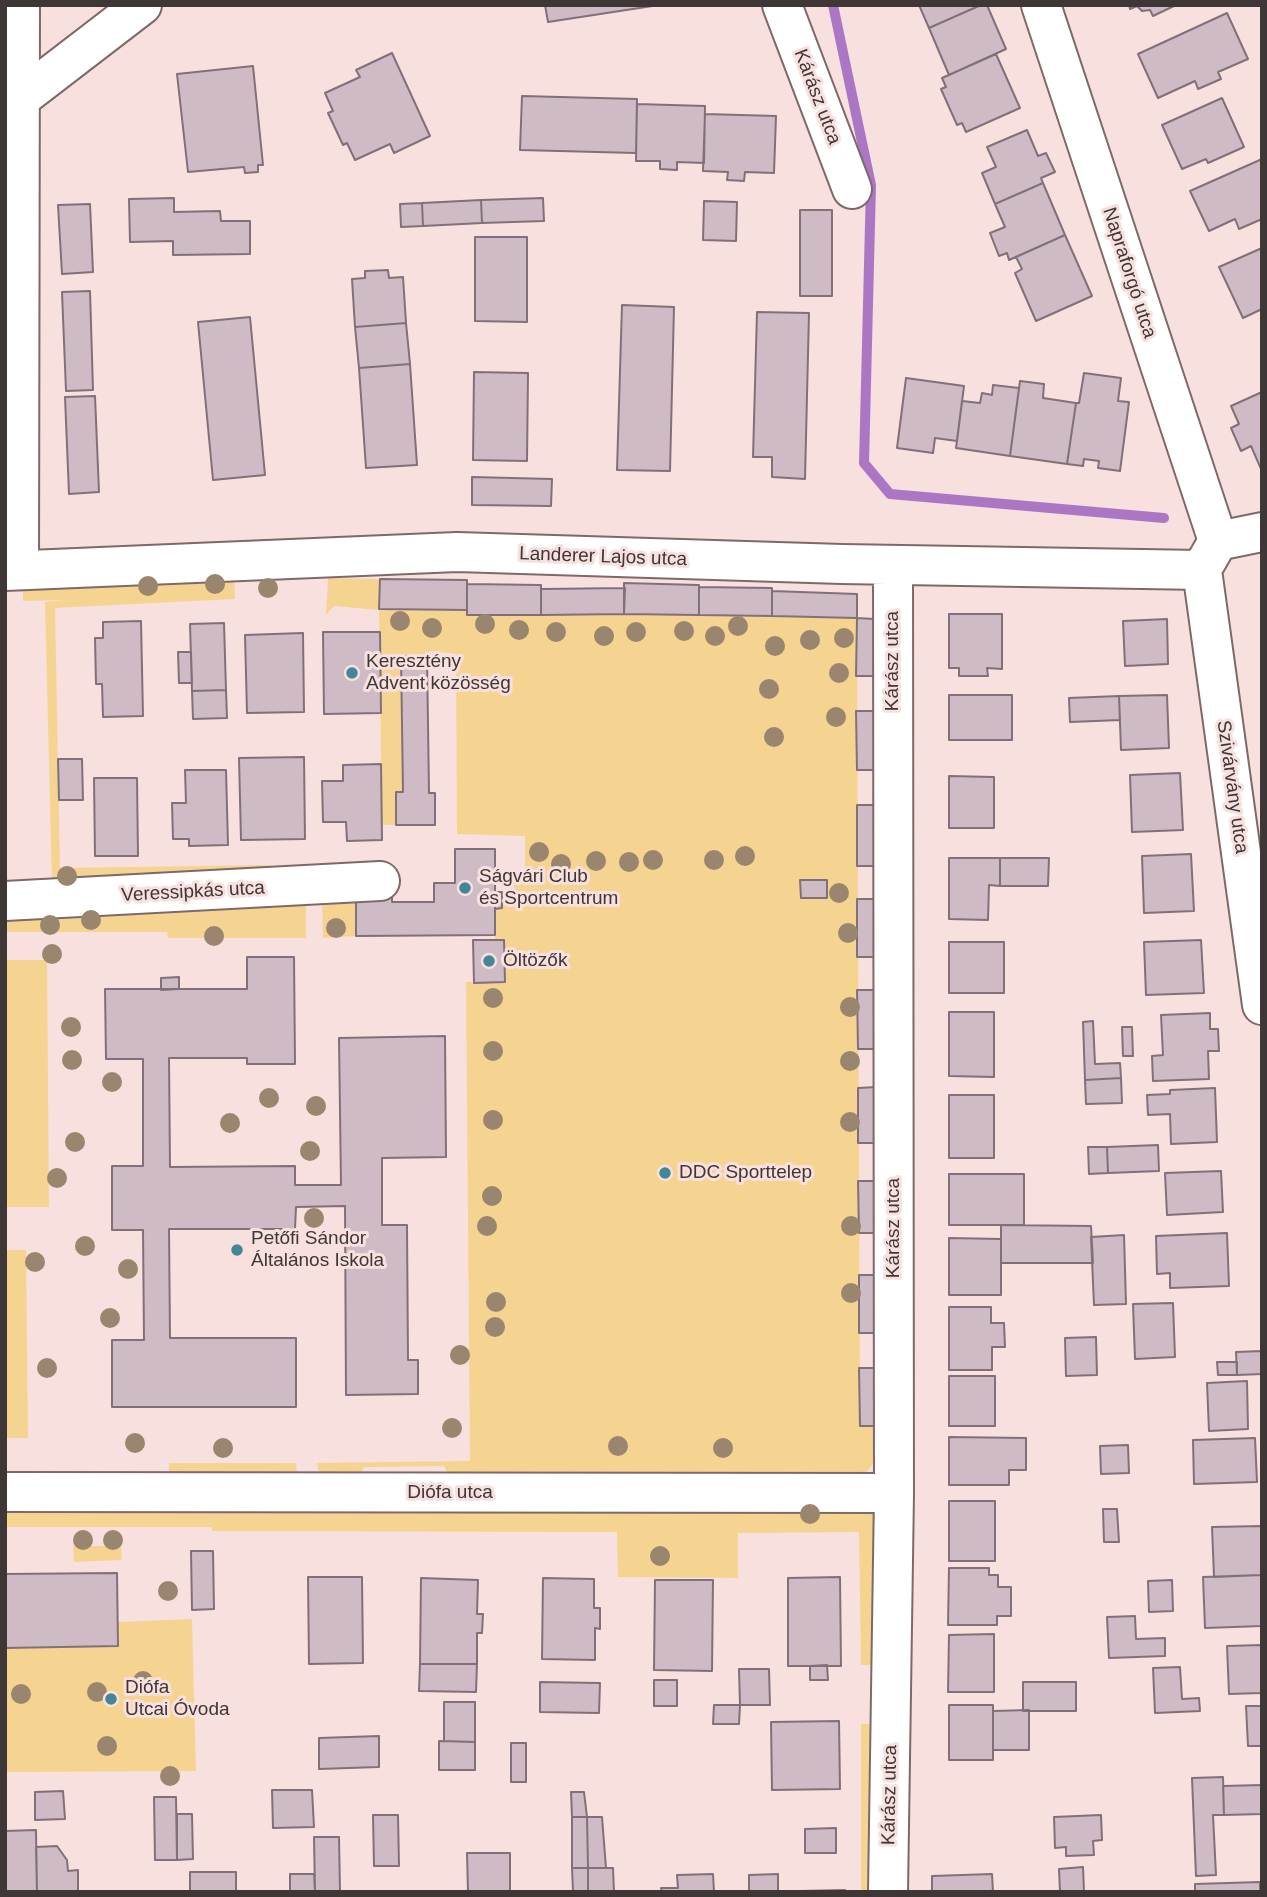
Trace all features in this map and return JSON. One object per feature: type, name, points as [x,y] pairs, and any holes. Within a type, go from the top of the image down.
[{"type":"street","points":[[12,570],[21,98],[20,5]]},
{"type":"street","points":[[21,98],[142,5]]},
{"type":"street","name":"Kárász utca","points":[[782,5],[852,189]]},
{"type":"street","name":"Napraforgó utca","points":[[1041,5],[1210,555]]},
{"type":"street","name":"Landerer Lajos utca","points":[[12,570],[457,552],[893,565],[1210,555],[1262,532]]},
{"type":"street","name":"Szivárvány utca","points":[[1210,555],[1262,1005]]},
{"type":"street","name":"Kárász utca","points":[[888,1892],[894,1493],[893,565]]},
{"type":"street","name":"Veressipkás utca","points":[[5,901],[380,881]]},
{"type":"street","name":"Diófa utca","points":[[5,1492],[894,1493]]},
{"type":"shaded area","points":[[234,577],[235,599],[55,608],[60,868],[269,865],[269,877],[52,884],[45,602],[65,600],[23,601],[23,586]]},
{"type":"shaded area","points":[[328,578],[380,579],[380,609],[857,618],[860,1426],[880,1426],[875,1460],[861,1476],[449,1476],[444,1466],[364,1467],[359,1477],[326,1477],[318,1470],[317,1463],[470,1461],[466,982],[505,982],[504,941],[495,940],[495,909],[502,908],[502,901],[514,901],[514,881],[525,882],[525,836],[457,834],[456,654],[430,651],[427,656],[401,657],[403,792],[396,793],[396,825],[382,825],[379,610],[334,606],[326,615]]},
{"type":"shaded area","points":[[356,895],[356,936],[323,938],[322,899]]},
{"type":"shaded area","points":[[306,902],[306,938],[168,938],[167,932],[5,932],[5,913]]},
{"type":"shaded area","points":[[5,960],[47,960],[49,1207],[5,1207]]},
{"type":"shaded area","points":[[5,1250],[26,1250],[28,1438],[5,1438]]},
{"type":"shaded area","points":[[169,1463],[296,1463],[297,1473],[291,1478],[169,1478]]},
{"type":"shaded area","points":[[5,1506],[865,1507],[878,1515],[878,1665],[861,1665],[859,1532],[738,1533],[738,1578],[618,1577],[617,1532],[212,1531],[211,1527],[5,1527]]},
{"type":"shaded area","points":[[73,1546],[121,1546],[122,1560],[74,1562]]},
{"type":"shaded area","points":[[192,1619],[196,1771],[5,1772],[5,1648],[117,1646],[118,1622]]},
{"type":"shaded area","points":[[861,1724],[876,1724],[872,1892],[861,1892]]},
{"type":"building","points":[[545,5],[659,5],[548,22]]},
{"type":"building","points":[[919,5],[981,5],[929,28]]},
{"type":"building","points":[[981,5],[987,5],[1006,49],[949,75],[929,28]]},
{"type":"building","points":[[1129,5],[1176,5],[1153,16],[1150,10],[1142,11],[1137,6],[1130,9]]},
{"type":"building","points":[[1227,13],[1248,59],[1218,72],[1221,79],[1198,89],[1195,81],[1158,98],[1138,54]]},
{"type":"building","points":[[392,53],[430,136],[394,153],[390,144],[355,160],[347,143],[343,145],[328,113],[333,111],[325,93],[360,77],[356,70]]},
{"type":"building","points":[[996,54],[1020,108],[966,132],[962,123],[957,125],[941,89],[946,87],[942,78]]},
{"type":"building","points":[[253,66],[263,165],[258,165],[258,172],[245,173],[244,167],[188,172],[177,74]]},
{"type":"building","points":[[522,96],[637,99],[636,153],[520,150]]},
{"type":"building","points":[[1222,98],[1244,147],[1208,163],[1206,159],[1182,169],[1162,125]]},
{"type":"building","points":[[637,104],[705,106],[704,163],[677,162],[677,170],[660,169],[660,161],[636,161]]},
{"type":"building","points":[[705,114],[776,116],[774,173],[745,172],[744,181],[727,180],[728,172],[703,171]]},
{"type":"building","points":[[1027,130],[1038,156],[1046,153],[1055,172],[1041,178],[1043,183],[995,204],[982,173],[996,167],[987,147]]},
{"type":"building","points":[[1262,159],[1262,219],[1239,229],[1235,219],[1209,231],[1190,191]]},
{"type":"building","points":[[1043,183],[1065,235],[1009,260],[1007,253],[999,256],[990,233],[1005,227],[995,204]]},
{"type":"building","points":[[174,198],[174,212],[220,211],[221,221],[250,221],[250,254],[173,255],[173,241],[130,242],[129,199]]},
{"type":"building","points":[[543,198],[544,221],[482,223],[481,200]]},
{"type":"building","points":[[481,200],[482,223],[423,226],[422,203]]},
{"type":"building","points":[[704,201],[737,202],[736,241],[703,240]]},
{"type":"building","points":[[422,203],[423,226],[401,227],[400,204]]},
{"type":"building","points":[[90,204],[93,272],[62,274],[58,205]]},
{"type":"building","points":[[800,210],[832,210],[832,296],[800,296]]},
{"type":"building","points":[[1065,235],[1092,296],[1036,321],[1015,273],[1022,269],[1016,257]]},
{"type":"building","points":[[475,237],[527,237],[527,322],[475,321]]},
{"type":"building","points":[[1262,248],[1262,309],[1243,318],[1219,267]]},
{"type":"building","points":[[388,270],[389,278],[403,277],[406,323],[355,327],[352,279],[365,278],[365,271]]},
{"type":"building","points":[[90,291],[93,390],[66,391],[62,292]]},
{"type":"building","points":[[622,305],[674,307],[670,471],[617,470]]},
{"type":"building","points":[[757,312],[809,313],[805,479],[772,477],[772,457],[753,457]]},
{"type":"building","points":[[250,317],[265,475],[213,480],[198,322]]},
{"type":"building","points":[[406,323],[410,364],[359,368],[355,327]]},
{"type":"building","points":[[410,364],[417,465],[366,468],[359,368]]},
{"type":"building","points":[[474,372],[528,373],[527,461],[473,460]]},
{"type":"building","points":[[1084,373],[1121,378],[1118,401],[1129,402],[1120,471],[1098,468],[1099,461],[1084,459],[1083,466],[1067,464],[1076,403],[1079,403]]},
{"type":"building","points":[[906,378],[964,386],[957,441],[935,438],[933,453],[897,448]]},
{"type":"building","points":[[1020,381],[1044,384],[1043,398],[1076,403],[1067,464],[1010,456]]},
{"type":"building","points":[[993,385],[1019,388],[1010,456],[956,448],[962,401],[980,403],[982,393],[992,395]]},
{"type":"building","points":[[1262,392],[1261,469],[1251,446],[1241,451],[1231,428],[1239,424],[1231,406]]},
{"type":"building","points":[[95,396],[99,492],[69,494],[65,397]]},
{"type":"building","points":[[472,477],[552,479],[551,506],[472,505]]},
{"type":"building","points":[[380,579],[467,580],[467,610],[379,609]]},
{"type":"building","points":[[624,583],[699,585],[699,615],[624,614]]},
{"type":"building","points":[[467,584],[541,585],[541,615],[467,615]]},
{"type":"building","points":[[699,587],[772,588],[772,616],[699,615]]},
{"type":"building","points":[[625,588],[624,614],[541,615],[541,589]]},
{"type":"building","points":[[772,591],[857,594],[857,618],[772,616]]},
{"type":"building","points":[[949,614],[1002,614],[1002,669],[987,668],[988,676],[959,676],[959,668],[949,668]]},
{"type":"building","points":[[857,618],[874,619],[874,676],[856,676]]},
{"type":"building","points":[[1167,619],[1168,664],[1125,666],[1123,621]]},
{"type":"building","points":[[141,621],[143,716],[103,717],[102,684],[96,684],[95,638],[103,638],[103,622]]},
{"type":"building","points":[[224,623],[226,690],[192,691],[190,624]]},
{"type":"building","name":"Keresztény Advent közösség","points":[[323,632],[380,632],[381,713],[324,714]]},
{"type":"building","points":[[303,633],[304,712],[247,713],[245,635]]},
{"type":"building","points":[[178,652],[191,652],[192,683],[179,683]]},
{"type":"building","points":[[401,656],[427,656],[429,793],[435,793],[435,825],[396,825],[396,792],[403,792]]},
{"type":"building","points":[[226,690],[227,718],[193,719],[192,691]]},
{"type":"building","points":[[949,695],[1012,695],[1012,740],[949,740]]},
{"type":"building","points":[[1167,695],[1169,748],[1121,750],[1119,696]]},
{"type":"building","points":[[1119,696],[1120,720],[1070,722],[1069,698]]},
{"type":"building","points":[[856,711],[874,711],[874,770],[857,770]]},
{"type":"building","points":[[304,757],[305,839],[241,840],[239,758]]},
{"type":"building","points":[[58,759],[82,759],[83,800],[59,800]]},
{"type":"building","points":[[381,764],[382,840],[347,841],[346,822],[323,822],[322,781],[343,781],[343,765]]},
{"type":"building","points":[[185,770],[226,770],[228,845],[189,846],[189,839],[173,839],[172,803],[186,803]]},
{"type":"building","points":[[1180,773],[1183,830],[1132,832],[1130,775]]},
{"type":"building","points":[[949,776],[994,777],[994,828],[949,828]]},
{"type":"building","points":[[94,778],[137,778],[138,856],[95,856]]},
{"type":"building","points":[[857,805],[875,805],[876,866],[857,866]]},
{"type":"building","name":"Ságvári Club és Sportcentrum","points":[[455,849],[495,849],[495,935],[356,936],[356,895],[392,896],[392,902],[434,902],[434,883],[455,883]]},
{"type":"building","points":[[1191,854],[1194,911],[1144,913],[1142,856]]},
{"type":"building","points":[[949,858],[1000,858],[1000,886],[989,885],[988,920],[949,919]]},
{"type":"building","points":[[1000,858],[1049,858],[1048,886],[1000,886]]},
{"type":"building","points":[[800,880],[827,880],[827,898],[801,898]]},
{"type":"building","points":[[495,892],[502,892],[502,908],[495,909]]},
{"type":"building","points":[[857,899],[876,899],[876,957],[857,957]]},
{"type":"building","name":"Öltözők","points":[[473,940],[504,940],[505,982],[474,983]]},
{"type":"building","points":[[1201,940],[1204,993],[1146,995],[1144,942]]},
{"type":"building","points":[[949,942],[1004,942],[1004,993],[949,993]]},
{"type":"building","points":[[247,957],[294,957],[295,1064],[247,1064],[247,1058],[169,1058],[170,1167],[295,1166],[295,1185],[341,1185],[339,1038],[445,1036],[446,1157],[382,1158],[382,1225],[407,1225],[408,1360],[418,1360],[418,1394],[346,1395],[345,1206],[296,1207],[295,1229],[169,1229],[170,1338],[296,1338],[296,1407],[112,1407],[112,1340],[144,1340],[143,1230],[112,1230],[112,1166],[143,1166],[143,1059],[106,1059],[105,989],[247,989]]},
{"type":"building","points":[[179,977],[179,989],[161,990],[161,978]]},
{"type":"building","points":[[857,990],[875,990],[876,1049],[858,1049]]},
{"type":"building","points":[[949,1012],[994,1012],[994,1077],[949,1076]]},
{"type":"building","points":[[1210,1013],[1210,1029],[1218,1029],[1219,1051],[1208,1051],[1209,1079],[1153,1081],[1152,1056],[1163,1055],[1161,1015]]},
{"type":"building","points":[[1093,1021],[1095,1064],[1120,1063],[1121,1078],[1085,1080],[1083,1022]]},
{"type":"building","points":[[1122,1027],[1132,1027],[1133,1056],[1123,1056]]},
{"type":"building","points":[[1121,1078],[1122,1103],[1086,1104],[1085,1080]]},
{"type":"building","points":[[877,1087],[877,1143],[858,1143],[858,1088]]},
{"type":"building","points":[[1215,1088],[1217,1142],[1171,1144],[1170,1114],[1148,1115],[1147,1095],[1170,1094],[1170,1090]]},
{"type":"building","points":[[949,1095],[994,1095],[994,1158],[949,1158]]},
{"type":"building","points":[[1158,1145],[1159,1171],[1108,1173],[1107,1147]]},
{"type":"building","points":[[1088,1147],[1107,1147],[1108,1173],[1089,1174]]},
{"type":"building","points":[[1221,1171],[1223,1212],[1167,1215],[1165,1173]]},
{"type":"building","points":[[949,1174],[1024,1174],[1024,1225],[949,1225]]},
{"type":"building","points":[[858,1181],[876,1181],[877,1233],[859,1233]]},
{"type":"building","points":[[1001,1225],[1091,1226],[1093,1263],[1001,1263]]},
{"type":"building","points":[[1227,1233],[1229,1286],[1170,1288],[1170,1273],[1157,1274],[1156,1236]]},
{"type":"building","points":[[1124,1235],[1126,1304],[1094,1305],[1091,1237]]},
{"type":"building","points":[[949,1238],[1001,1239],[1001,1295],[949,1295]]},
{"type":"building","points":[[859,1275],[878,1275],[877,1333],[859,1333]]},
{"type":"building","points":[[1173,1303],[1175,1357],[1135,1359],[1133,1304]]},
{"type":"building","points":[[949,1307],[991,1307],[991,1323],[1004,1323],[1005,1347],[992,1347],[992,1370],[949,1370]]},
{"type":"building","points":[[1096,1337],[1097,1375],[1066,1376],[1065,1338]]},
{"type":"building","points":[[1262,1351],[1262,1374],[1237,1375],[1236,1352]]},
{"type":"building","points":[[1217,1362],[1237,1362],[1237,1375],[1218,1375]]},
{"type":"building","points":[[859,1368],[878,1368],[880,1426],[860,1426]]},
{"type":"building","points":[[949,1376],[995,1376],[995,1426],[949,1426]]},
{"type":"building","points":[[1247,1381],[1248,1429],[1209,1431],[1207,1383]]},
{"type":"building","points":[[949,1437],[1026,1438],[1026,1470],[1009,1470],[1009,1485],[949,1485]]},
{"type":"building","points":[[1255,1438],[1257,1482],[1194,1484],[1193,1440]]},
{"type":"building","points":[[1128,1445],[1129,1473],[1101,1474],[1100,1446]]},
{"type":"building","points":[[949,1501],[995,1501],[995,1561],[949,1561]]},
{"type":"building","points":[[1103,1509],[1117,1509],[1119,1542],[1104,1542]]},
{"type":"building","points":[[1262,1526],[1262,1575],[1214,1577],[1212,1527]]},
{"type":"building","points":[[191,1551],[213,1551],[214,1609],[192,1610]]},
{"type":"building","points":[[949,1568],[989,1568],[989,1575],[998,1575],[998,1587],[1011,1587],[1011,1616],[997,1616],[997,1625],[948,1625]]},
{"type":"building","points":[[117,1573],[118,1646],[5,1648],[5,1574]]},
{"type":"building","points":[[1262,1575],[1262,1626],[1205,1628],[1203,1577]]},
{"type":"building","points":[[308,1577],[362,1577],[363,1663],[309,1664]]},
{"type":"building","points":[[840,1577],[841,1666],[788,1666],[788,1578]]},
{"type":"building","points":[[421,1578],[478,1580],[477,1614],[483,1614],[482,1633],[477,1633],[477,1664],[420,1664]]},
{"type":"building","points":[[543,1578],[594,1579],[594,1608],[600,1608],[600,1629],[595,1628],[595,1660],[542,1659]]},
{"type":"building","points":[[655,1580],[713,1580],[712,1671],[654,1670]]},
{"type":"building","points":[[1172,1580],[1173,1611],[1149,1612],[1148,1581]]},
{"type":"building","points":[[1135,1616],[1136,1639],[1165,1638],[1165,1656],[1109,1658],[1107,1617]]},
{"type":"building","points":[[994,1634],[994,1692],[948,1692],[949,1635]]},
{"type":"building","points":[[1262,1645],[1262,1693],[1229,1694],[1227,1646]]},
{"type":"building","points":[[420,1664],[477,1664],[476,1692],[419,1691]]},
{"type":"building","points":[[827,1665],[828,1680],[810,1680],[810,1666]]},
{"type":"building","points":[[1180,1667],[1182,1699],[1199,1698],[1200,1711],[1155,1713],[1153,1668]]},
{"type":"building","points":[[739,1669],[769,1669],[770,1705],[740,1705]]},
{"type":"building","points":[[654,1680],[677,1680],[677,1706],[654,1706]]},
{"type":"building","points":[[540,1682],[600,1683],[599,1713],[540,1712]]},
{"type":"building","points":[[1023,1682],[1076,1682],[1076,1711],[1023,1711]]},
{"type":"building","points":[[444,1702],[475,1702],[475,1742],[444,1741]]},
{"type":"building","points":[[714,1705],[740,1705],[739,1724],[713,1724]]},
{"type":"building","points":[[949,1705],[993,1705],[993,1760],[949,1760]]},
{"type":"building","points":[[1246,1706],[1262,1706],[1262,1746],[1248,1746]]},
{"type":"building","points":[[1029,1710],[1029,1750],[993,1750],[993,1711]]},
{"type":"building","points":[[839,1721],[840,1789],[772,1790],[771,1722]]},
{"type":"building","points":[[379,1736],[379,1767],[319,1769],[319,1738]]},
{"type":"building","points":[[439,1741],[475,1742],[475,1770],[439,1770]]},
{"type":"building","points":[[511,1743],[526,1743],[526,1782],[511,1782]]},
{"type":"building","points":[[1223,1777],[1224,1815],[1213,1815],[1216,1875],[1196,1876],[1192,1778]]},
{"type":"building","points":[[1262,1785],[1262,1814],[1224,1815],[1223,1786]]},
{"type":"building","points":[[272,1790],[312,1790],[314,1827],[273,1828]]},
{"type":"building","points":[[63,1791],[65,1819],[35,1820],[35,1792]]},
{"type":"building","points":[[571,1792],[584,1792],[587,1817],[572,1817]]},
{"type":"building","points":[[154,1797],[176,1797],[177,1860],[155,1860]]},
{"type":"building","points":[[177,1814],[192,1814],[193,1859],[177,1860]]},
{"type":"building","points":[[373,1815],[398,1815],[399,1866],[374,1866]]},
{"type":"building","points":[[1101,1815],[1102,1840],[1093,1841],[1094,1855],[1066,1856],[1066,1847],[1055,1848],[1054,1817]]},
{"type":"building","points":[[572,1817],[587,1817],[588,1868],[572,1868]]},
{"type":"building","points":[[587,1817],[602,1817],[606,1868],[588,1868]]},
{"type":"building","points":[[836,1828],[836,1853],[805,1853],[805,1829]]},
{"type":"building","points":[[36,1830],[37,1892],[5,1892],[5,1831]]},
{"type":"building","points":[[314,1837],[339,1837],[340,1892],[315,1892]]},
{"type":"building","points":[[57,1846],[67,1860],[68,1871],[78,1870],[78,1892],[37,1892],[36,1847]]},
{"type":"building","points":[[467,1853],[510,1853],[510,1892],[468,1892]]},
{"type":"building","points":[[1083,1867],[1084,1892],[1060,1892],[1059,1869]]},
{"type":"building","points":[[572,1868],[588,1868],[588,1892],[573,1892]]},
{"type":"building","points":[[588,1868],[613,1868],[614,1892],[588,1892]]},
{"type":"building","points":[[190,1872],[236,1872],[236,1892],[190,1892]]},
{"type":"building","points":[[290,1874],[314,1874],[315,1892],[290,1892]]},
{"type":"building","points":[[713,1874],[714,1892],[662,1892],[661,1888],[678,1888],[677,1875]]},
{"type":"building","points":[[778,1874],[778,1892],[749,1892],[749,1875]]},
{"type":"building","points":[[992,1874],[993,1892],[932,1892],[932,1876]]},
{"type":"building","points":[[1260,1882],[1260,1892],[1195,1892],[1195,1884]]},
{"type":"building","points":[[800,1891],[845,1892],[800,1892]]},
{"type":"waterway","points":[[833,5],[871,185],[864,463],[890,494],[1164,518]]},
{"type":"place","name":"Keresztény Advent közösség","points":[[352,673]]},
{"type":"place","name":"Ságvári Club és Sportcentrum","points":[[465,888]]},
{"type":"place","name":"Öltözők","points":[[489,961]]},
{"type":"place","name":"DDC Sporttelep","points":[[665,1173]]},
{"type":"place","name":"Petőfi Sándor Általános Iskola","points":[[237,1250]]},
{"type":"place","name":"Diófa Utcai Óvoda","points":[[111,1699]]}]
